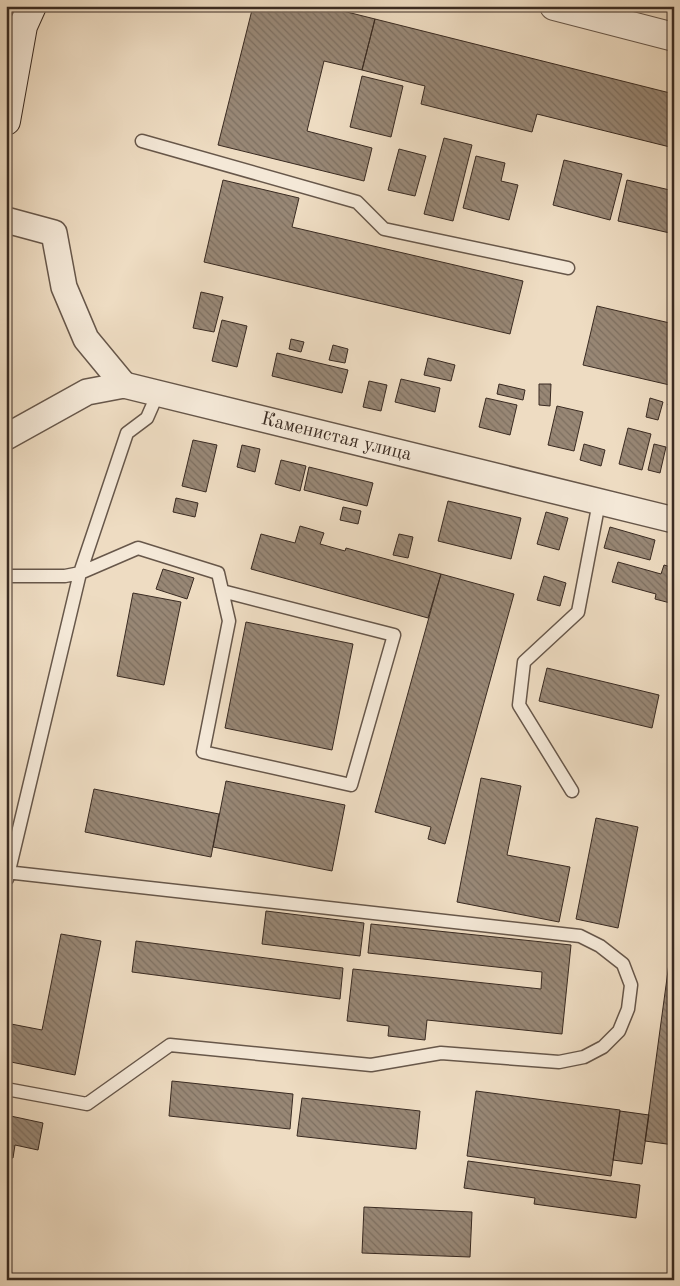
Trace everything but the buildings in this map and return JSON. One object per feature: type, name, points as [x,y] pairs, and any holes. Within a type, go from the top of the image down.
[{"type":"street","points":[[554,6],[674,37]]},
{"type":"street","points":[[6,121],[25,13]]},
{"type":"street","points":[[6,220],[54,233],[64,287],[86,339],[124,385]]},
{"type":"street","name":"Каменистая улица","points":[[6,437],[87,392],[124,385],[674,520]]},
{"type":"lane","points":[[142,141],[357,202],[384,229],[568,268]]},
{"type":"lane","points":[[6,1089],[87,1104],[170,1044],[371,1065],[441,1053],[559,1062],[584,1057],[603,1048],[619,1032],[628,1009],[631,985],[623,964],[600,946],[580,936],[7,873],[80,573],[126,433],[147,418],[158,393]]},
{"type":"lane","points":[[572,791],[519,705],[524,662],[578,612],[599,502]]},
{"type":"lane","points":[[6,576],[65,576],[80,573],[138,548],[218,573],[222,591],[229,621],[203,752],[351,785],[394,635],[222,591]]}]
